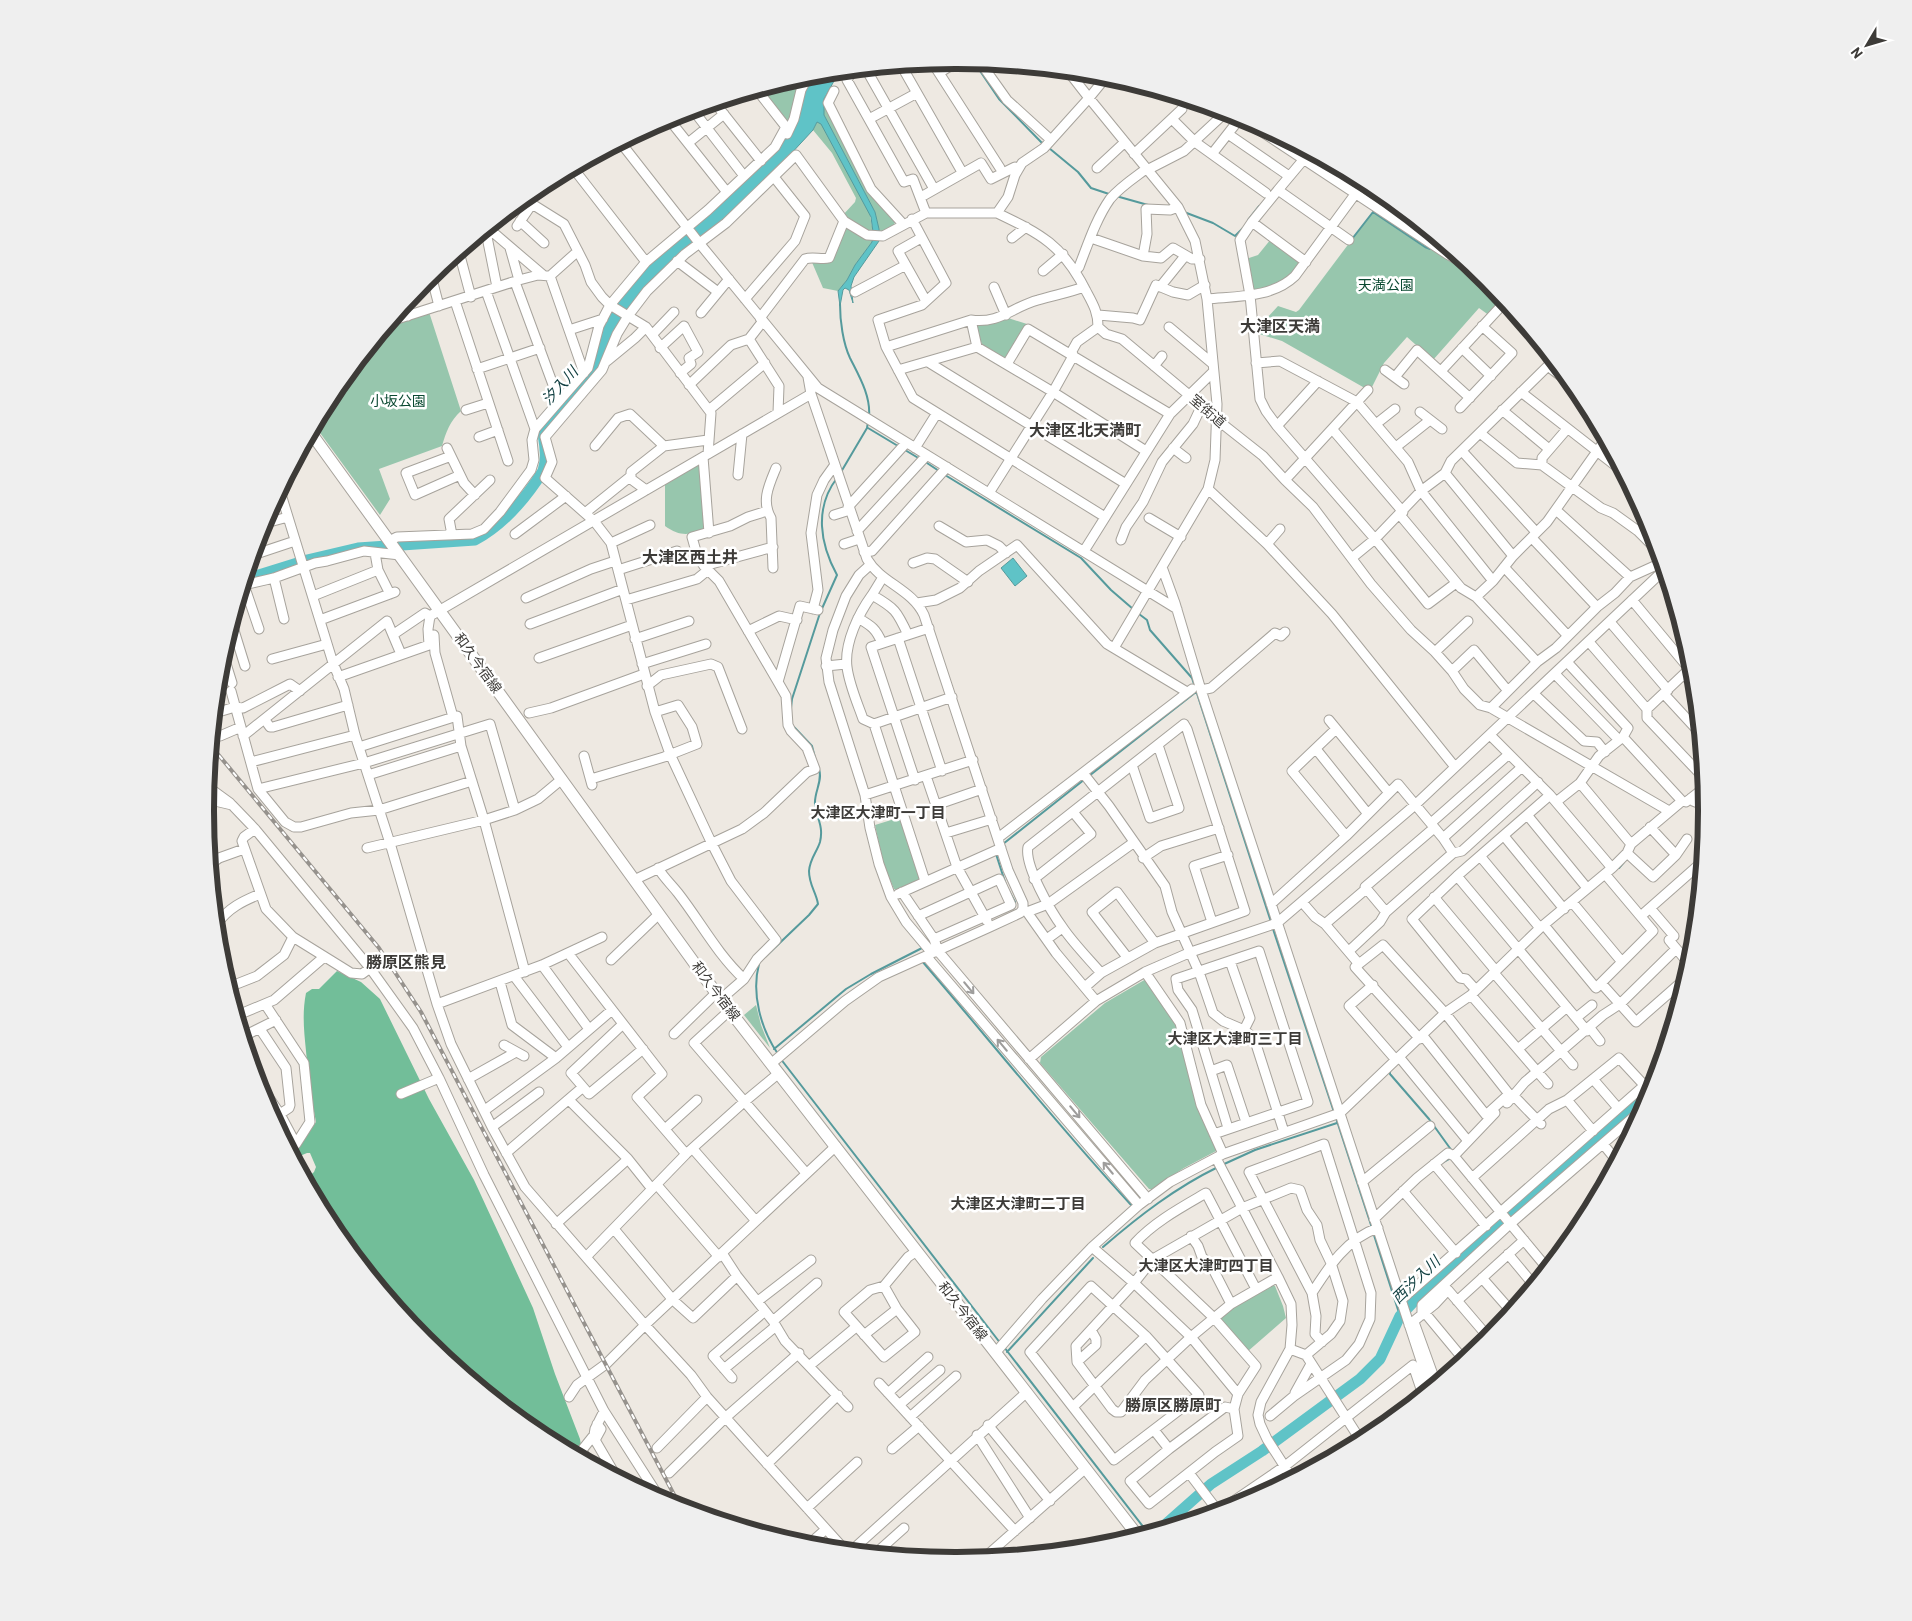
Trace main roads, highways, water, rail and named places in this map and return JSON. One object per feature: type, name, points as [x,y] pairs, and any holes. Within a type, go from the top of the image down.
[{"type":"main road","name":"和久今宿線","points":[[315,438],[398,554],[435,614],[562,779],[718,996],[1086,1468],[1132,1531]]},
{"type":"water","points":[[835,79],[824,99],[824,115],[875,212],[879,229],[879,241],[854,277],[851,286],[853,303],[849,290],[845,288],[840,306],[838,291],[872,242],[871,217],[821,124],[817,122],[813,130],[788,157],[722,223],[687,247],[652,279],[619,323],[597,369],[575,386],[603,325],[616,303],[651,262],[715,210],[792,132],[802,93],[806,84]]},
{"type":"water","points":[[1013,558],[1027,576],[1015,586],[1001,568]]},
{"type":"waterway","points":[[979,69],[999,99],[1043,144]]},
{"type":"waterway","points":[[1049,148],[1078,172],[1091,188],[1109,194]]},
{"type":"waterway","points":[[1116,196],[1148,205]]},
{"type":"waterway","points":[[1248,220],[1259,206]]},
{"type":"waterway","points":[[1184,212],[1213,223],[1235,236],[1243,228]]},
{"type":"waterway","points":[[1352,239],[1373,212],[1425,247],[1430,249],[1431,247]]},
{"type":"waterway","points":[[840,304],[845,346],[866,394],[869,417]]},
{"type":"waterway","name":"汐入川","points":[[253,577],[307,560],[358,548],[475,540],[485,534],[513,510],[543,471],[545,458],[543,435],[545,425],[590,375],[598,361]]},
{"type":"waterway","points":[[841,472],[867,428],[868,422]]},
{"type":"waterway","points":[[868,428],[898,446]]},
{"type":"waterway","points":[[905,450],[920,459]]},
{"type":"waterway","points":[[924,461],[939,471]]},
{"type":"waterway","points":[[945,475],[1081,558],[1111,590],[1133,609]]},
{"type":"waterway","points":[[791,708],[792,699],[820,613],[837,575],[823,539],[822,526],[825,501],[837,478]]},
{"type":"waterway","points":[[1139,614],[1147,620],[1150,630],[1192,678],[1271,922]]},
{"type":"waterway","points":[[1089,776],[1196,692]]},
{"type":"waterway","points":[[794,727],[812,746],[815,758]]},
{"type":"waterway","points":[[765,957],[818,904],[809,871],[821,836],[815,804],[820,778],[819,769]]},
{"type":"waterway","points":[[1003,844],[1085,779]]},
{"type":"waterway","points":[[996,854],[1006,885]]},
{"type":"waterway","points":[[1619,868],[1624,862]]},
{"type":"waterway","points":[[1009,891],[1015,902],[1014,905]]},
{"type":"waterway","points":[[1273,929],[1334,1112]]},
{"type":"waterway","points":[[774,1049],[846,989],[924,947]]},
{"type":"waterway","points":[[922,961],[1052,1115],[1132,1206]]},
{"type":"waterway","points":[[759,964],[756,987],[759,1011],[767,1034],[778,1054]]},
{"type":"waterway","points":[[780,1058],[1001,1344]]},
{"type":"waterway","points":[[1390,1071],[1390,1074],[1429,1119],[1452,1151]]},
{"type":"waterway","name":"西汐入川","points":[[1170,1520],[1211,1484],[1262,1451],[1360,1379],[1380,1359],[1400,1316],[1424,1291],[1638,1100]]},
{"type":"waterway","points":[[1336,1118],[1372,1228]]},
{"type":"waterway","points":[[1222,1165],[1255,1150],[1337,1123]]},
{"type":"waterway","points":[[1442,1163],[1451,1158]]},
{"type":"waterway","points":[[1103,1247],[1158,1203],[1218,1167]]},
{"type":"waterway","points":[[1373,1232],[1400,1316]]},
{"type":"waterway","points":[[1007,1352],[1093,1258]]},
{"type":"waterway","points":[[1004,1347],[1144,1528]]},
{"type":"railway","points":[[217,753],[379,948],[421,1012],[675,1497]]},
{"type":"district","name":"大津区天満","points":[[1280,326]]},
{"type":"district","name":"大津区北天満町","points":[[1085,430]]},
{"type":"district","name":"大津区西土井","points":[[690,557]]},
{"type":"district","name":"大津区大津町一丁目","points":[[878,813]]},
{"type":"district","name":"勝原区熊見","points":[[406,962]]},
{"type":"district","name":"大津区大津町三丁目","points":[[1235,1039]]},
{"type":"district","name":"大津区大津町二丁目","points":[[1018,1204]]},
{"type":"district","name":"大津区大津町四丁目","points":[[1206,1266]]},
{"type":"district","name":"勝原区勝原町","points":[[1173,1405]]},
{"type":"park label","name":"天満公園","points":[[1386,285]]},
{"type":"park label","name":"小坂公園","points":[[398,401]]}]
